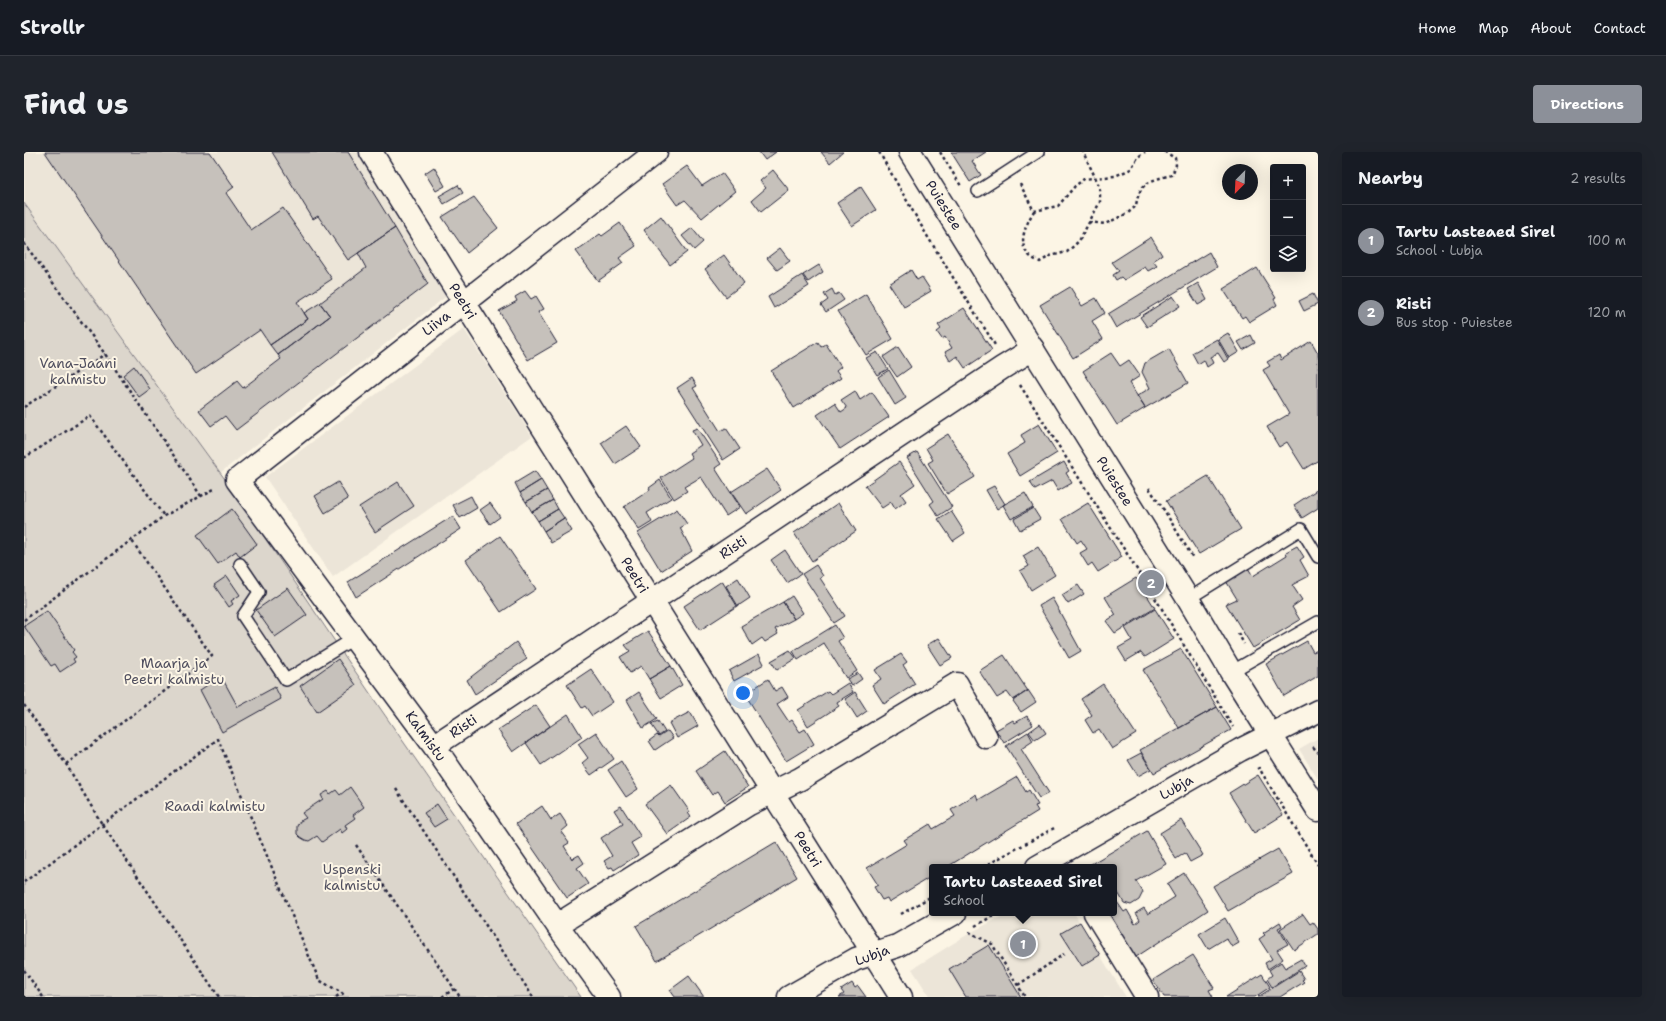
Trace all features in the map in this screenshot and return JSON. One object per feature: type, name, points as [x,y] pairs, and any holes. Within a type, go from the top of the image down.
[{"type":"main road","name":"Peetri","points":[[371,152],[901,997]]},
{"type":"main road","name":"Liiva","points":[[232,481],[656,152]]},
{"type":"main road","name":"Puiestee","points":[[910,152],[1188,599],[1231,672],[1318,810]]},
{"type":"main road","name":"Risti","points":[[434,746],[1033,349]]},
{"type":"main road","name":"Kalmistu","points":[[232,481],[434,746],[557,925],[609,997]]},
{"type":"main road","points":[[557,925],[749,804],[800,779],[957,684],[986,737]]},
{"type":"main road","name":"Lubja","points":[[1050,864],[1063,861],[1240,750],[1318,711]]},
{"type":"main road","points":[[1097,916],[1147,997]]},
{"type":"main road","name":"Lubja","points":[[789,997],[856,959],[897,946],[962,921]]},
{"type":"lane","points":[[978,191],[1038,152]]},
{"type":"lane","points":[[1188,599],[1301,529],[1318,557]]},
{"type":"lane","points":[[1251,547],[1256,558]]},
{"type":"lane","points":[[240,564],[259,592],[244,616],[286,680],[353,638]]},
{"type":"lane","points":[[1231,672],[1318,622]]},
{"type":"path","points":[[878,152],[926,234],[1007,365],[1162,609],[1235,729]]},
{"type":"path","points":[[1034,211],[1023,232],[1023,243],[1025,251],[1036,260],[1040,262],[1050,256],[1067,252],[1079,241],[1100,202],[1100,190],[1083,152]]},
{"type":"path","points":[[1034,211],[1058,206],[1075,186],[1084,179],[1115,176],[1131,169],[1138,157],[1145,152]]},
{"type":"path","points":[[1090,222],[1105,224],[1128,213],[1136,206],[1137,196],[1144,185],[1151,180],[1172,175],[1176,165],[1175,158],[1165,152]]},
{"type":"path","points":[[1012,169],[1034,211]]},
{"type":"path","points":[[24,243],[105,354],[200,496]]},
{"type":"path","points":[[24,407],[105,354]]},
{"type":"path","points":[[24,458],[90,416],[164,516]]},
{"type":"path","points":[[24,620],[164,516],[200,496],[232,481]]},
{"type":"path","points":[[66,764],[212,656],[132,541]]},
{"type":"path","points":[[24,705],[66,764],[102,824],[218,997]]},
{"type":"path","points":[[24,882],[218,738],[319,980],[342,993],[345,997]]},
{"type":"path","points":[[1313,746],[1318,752]]},
{"type":"path","points":[[1259,768],[1318,865]]},
{"type":"path","points":[[396,789],[533,997]]},
{"type":"path","points":[[356,845],[460,997]]},
{"type":"path","points":[[962,921],[970,933],[992,944],[1025,997]]},
{"type":"path","points":[[1018,985],[1064,954]]},
{"type":"path","points":[[24,970],[43,997]]},
{"type":"path","points":[[442,997],[454,989]]},
{"type":"path","points":[[336,997],[342,993]]},
{"type":"shaded area","points":[[24,152],[359,152],[448,295],[220,473],[24,203]]},
{"type":"shaded area","points":[[464,329],[532,436],[333,577],[265,477]]},
{"type":"shaded area","points":[[1318,738],[1318,779],[1299,749]]},
{"type":"shaded area","points":[[1002,916],[1076,916],[1126,997],[930,997],[912,969],[970,933]]},
{"type":"green space","name":"Raadi kalmistu","points":[[24,203],[227,482],[382,711],[581,997],[24,997]]},
{"type":"building","points":[[45,152],[210,152],[234,187],[226,193],[251,230],[283,208],[332,279],[297,302],[308,319],[270,345],[260,330],[196,374]]},
{"type":"building","points":[[272,152],[348,152],[395,228],[348,260],[318,216],[313,219]]},
{"type":"building","points":[[759,152],[776,152],[765,160]]},
{"type":"building","points":[[821,152],[843,152],[830,163]]},
{"type":"building","points":[[951,152],[986,152],[972,161],[981,175],[970,182]]},
{"type":"building","points":[[687,166],[702,186],[722,173],[735,191],[702,218],[685,200],[677,205],[662,184]]},
{"type":"building","points":[[434,167],[445,186],[436,191],[425,173]]},
{"type":"building","points":[[773,170],[789,190],[761,212],[752,200],[766,188],[760,181]]},
{"type":"building","points":[[458,185],[463,193],[444,204],[439,196]]},
{"type":"building","points":[[861,187],[876,210],[852,226],[837,203]]},
{"type":"building","points":[[474,197],[498,228],[467,253],[442,217]]},
{"type":"building","points":[[661,216],[687,252],[670,265],[644,230]]},
{"type":"building","points":[[620,223],[636,246],[619,258],[623,263],[598,281],[576,251],[600,234],[602,236]]},
{"type":"building","points":[[395,228],[428,284],[236,430],[225,416],[211,426],[199,410],[237,381],[243,388],[281,359],[278,355],[330,316],[320,303],[366,268],[358,253]]},
{"type":"building","points":[[692,228],[703,242],[694,250],[682,236]]},
{"type":"building","points":[[1151,237],[1162,255],[1153,261],[1157,266],[1148,271],[1145,267],[1124,280],[1121,277],[1116,280],[1113,275],[1119,271],[1112,262]]},
{"type":"building","points":[[780,248],[790,261],[777,270],[767,258]]},
{"type":"building","points":[[1209,252],[1217,267],[1116,328],[1108,314]]},
{"type":"building","points":[[724,255],[744,283],[726,297],[705,269]]},
{"type":"building","points":[[819,265],[823,272],[808,282],[803,275]]},
{"type":"building","points":[[1257,268],[1276,298],[1274,299],[1277,305],[1249,322],[1245,316],[1242,318],[1223,289]]},
{"type":"building","points":[[911,270],[917,280],[922,277],[931,291],[904,307],[889,284]]},
{"type":"building","points":[[802,275],[809,286],[774,308],[768,297]]},
{"type":"building","points":[[1198,283],[1207,300],[1198,305],[1188,289]]},
{"type":"building","points":[[1070,287],[1082,306],[1096,298],[1105,313],[1092,321],[1103,339],[1073,358],[1040,305]]},
{"type":"building","points":[[832,289],[835,295],[839,293],[844,300],[826,312],[821,305],[828,300],[824,294]]},
{"type":"building","points":[[525,291],[531,299],[536,296],[544,309],[538,312],[557,343],[528,360],[499,311],[517,301],[515,297]]},
{"type":"building","points":[[866,294],[893,339],[866,355],[838,311]]},
{"type":"building","points":[[1313,294],[1318,304],[1304,311],[1299,301]]},
{"type":"building","points":[[1173,296],[1180,306],[1147,327],[1140,317]]},
{"type":"building","points":[[320,303],[330,316],[278,355],[270,345],[308,319],[304,313]]},
{"type":"building","points":[[964,308],[992,350],[965,368],[957,356],[950,361],[945,352],[952,348],[945,337],[942,339],[937,332],[941,329],[938,325]]},
{"type":"building","points":[[1228,333],[1239,352],[1229,358],[1218,339]]},
{"type":"building","points":[[1251,335],[1255,343],[1243,350],[1238,342]]},
{"type":"building","points":[[1217,339],[1228,359],[1224,362],[1218,353],[1210,357],[1213,363],[1207,367],[1204,360],[1198,364],[1192,353]]},
{"type":"building","points":[[1311,341],[1318,353],[1318,462],[1317,461],[1304,469],[1287,442],[1279,447],[1267,427],[1289,414],[1263,370],[1270,366],[1267,362],[1279,355],[1281,360]]},
{"type":"building","points":[[818,342],[821,347],[826,344],[841,367],[836,371],[841,378],[794,408],[771,371]]},
{"type":"building","points":[[898,347],[911,367],[897,377],[883,357]]},
{"type":"building","points":[[1169,349],[1188,383],[1145,408],[1137,396],[1150,388],[1142,372],[1145,363]]},
{"type":"building","points":[[877,352],[888,369],[877,375],[866,358]]},
{"type":"building","points":[[1111,353],[1120,366],[1129,360],[1140,376],[1129,383],[1145,408],[1117,425],[1083,371]]},
{"type":"building","points":[[134,366],[150,389],[139,397],[123,375]]},
{"type":"building","points":[[889,370],[906,398],[895,405],[878,377]]},
{"type":"building","points":[[692,378],[697,386],[693,388],[720,431],[726,428],[740,449],[723,460],[677,388]]},
{"type":"building","points":[[855,391],[860,400],[872,392],[889,417],[840,449],[817,415],[835,403],[841,412],[847,408],[841,400]]},
{"type":"building","points":[[1039,424],[1057,453],[1020,476],[1007,454],[1025,443],[1021,435]]},
{"type":"building","points":[[626,426],[641,447],[615,464],[601,443]]},
{"type":"building","points":[[697,428],[721,464],[715,468],[740,507],[726,516],[701,477],[684,487],[687,491],[674,499],[661,478],[692,458],[689,453],[701,445],[692,430]]},
{"type":"building","points":[[948,434],[975,477],[947,494],[928,463],[933,460],[926,448]]},
{"type":"building","points":[[917,452],[952,507],[938,516],[930,504],[934,501],[907,458]]},
{"type":"building","points":[[899,462],[915,484],[901,494],[906,501],[895,509],[891,502],[882,508],[865,486]]},
{"type":"building","points":[[1064,462],[1069,471],[1066,473],[1072,483],[1058,491],[1052,481],[1035,490],[1030,482]]},
{"type":"building","points":[[767,469],[781,490],[746,514],[731,492]]},
{"type":"building","points":[[535,471],[541,480],[520,493],[515,483]]},
{"type":"building","points":[[1208,476],[1241,529],[1199,554],[1166,501]]},
{"type":"building","points":[[541,480],[547,490],[526,502],[520,493]]},
{"type":"building","points":[[660,480],[671,498],[647,513],[652,522],[639,530],[624,507],[650,490],[649,488]]},
{"type":"building","points":[[338,482],[348,499],[325,513],[315,496]]},
{"type":"building","points":[[398,482],[414,506],[375,532],[359,507]]},
{"type":"building","points":[[994,486],[1005,504],[997,509],[986,490]]},
{"type":"building","points":[[1318,489],[1318,508],[1302,518],[1294,505]]},
{"type":"building","points":[[547,490],[553,500],[532,512],[526,502]]},
{"type":"building","points":[[1025,493],[1033,507],[1011,519],[1003,505]]},
{"type":"building","points":[[471,496],[477,508],[460,518],[453,505]]},
{"type":"building","points":[[553,500],[558,509],[538,521],[532,512]]},
{"type":"building","points":[[490,503],[500,517],[490,524],[480,510]]},
{"type":"building","points":[[838,503],[856,531],[812,561],[794,533]]},
{"type":"building","points":[[1088,503],[1122,557],[1098,572],[1092,563],[1088,566],[1080,553],[1087,549],[1081,540],[1077,543],[1062,519]]},
{"type":"building","points":[[1033,508],[1040,519],[1020,530],[1014,519]]},
{"type":"building","points":[[232,509],[257,544],[240,557],[236,551],[218,564],[197,535]]},
{"type":"building","points":[[558,509],[564,518],[544,531],[538,521]]},
{"type":"building","points":[[677,509],[687,524],[680,528],[692,551],[661,571],[638,533]]},
{"type":"building","points":[[951,511],[965,533],[953,541],[938,519]]},
{"type":"building","points":[[453,516],[461,529],[356,597],[348,582]]},
{"type":"building","points":[[564,518],[572,531],[551,543],[544,531]]},
{"type":"building","points":[[500,536],[536,589],[501,612],[466,560]]},
{"type":"building","points":[[1297,546],[1304,557],[1300,560],[1309,576],[1292,585],[1302,600],[1292,607],[1300,620],[1253,648],[1226,604],[1237,599],[1226,581],[1248,568],[1253,576],[1287,555],[1286,552]]},
{"type":"building","points":[[1038,547],[1055,575],[1031,590],[1020,571],[1029,566],[1023,556]]},
{"type":"building","points":[[785,550],[801,574],[787,583],[771,560]]},
{"type":"building","points":[[816,565],[823,576],[820,578],[845,616],[834,623],[802,574]]},
{"type":"building","points":[[227,576],[240,595],[231,601],[233,604],[229,607],[214,585]]},
{"type":"building","points":[[738,578],[750,598],[738,606],[726,586]]},
{"type":"building","points":[[1136,578],[1155,608],[1115,633],[1106,621],[1116,615],[1105,597]]},
{"type":"building","points":[[722,581],[737,606],[700,630],[684,606]]},
{"type":"building","points":[[1078,585],[1084,594],[1068,604],[1062,595]]},
{"type":"building","points":[[288,588],[307,615],[275,637],[256,610]]},
{"type":"building","points":[[792,596],[803,613],[794,619],[783,602]]},
{"type":"building","points":[[1052,598],[1081,651],[1069,658],[1039,606]]},
{"type":"building","points":[[783,602],[794,619],[775,629],[778,634],[765,642],[762,638],[752,645],[741,626]]},
{"type":"building","points":[[1155,609],[1174,639],[1145,657],[1141,652],[1126,661],[1118,648],[1132,640],[1125,628]]},
{"type":"building","points":[[47,611],[74,650],[72,652],[76,657],[73,659],[75,662],[60,672],[55,664],[51,666],[24,626]]},
{"type":"building","points":[[835,625],[843,638],[838,641],[857,671],[846,678],[824,643],[798,660],[793,651]]},
{"type":"building","points":[[648,631],[671,666],[649,679],[641,666],[630,673],[620,657],[630,651],[625,645]]},
{"type":"building","points":[[939,638],[952,658],[940,665],[927,645]]},
{"type":"building","points":[[1307,641],[1313,652],[1318,650],[1318,676],[1284,696],[1266,664]]},
{"type":"building","points":[[516,642],[527,659],[475,694],[467,680]]},
{"type":"building","points":[[1181,649],[1217,707],[1179,728],[1143,670]]},
{"type":"building","points":[[790,650],[796,658],[777,670],[771,661]]},
{"type":"building","points":[[759,654],[764,664],[734,681],[729,671]]},
{"type":"building","points":[[901,654],[907,662],[903,665],[915,684],[884,704],[872,685],[881,679],[875,670]]},
{"type":"building","points":[[1004,655],[1028,691],[1013,700],[1007,692],[997,698],[979,671]]},
{"type":"building","points":[[338,659],[356,685],[317,712],[300,686]]},
{"type":"building","points":[[671,666],[682,685],[661,698],[649,679]]},
{"type":"building","points":[[591,669],[613,702],[592,716],[585,706],[582,708],[567,685]]},
{"type":"building","points":[[858,673],[862,679],[852,686],[847,679]]},
{"type":"building","points":[[221,676],[238,707],[275,687],[281,699],[222,732],[200,690]]},
{"type":"building","points":[[768,679],[775,691],[782,687],[788,697],[777,704],[789,722],[792,720],[800,732],[805,729],[814,744],[786,761],[745,694]]},
{"type":"building","points":[[848,683],[853,692],[837,702],[839,706],[808,726],[798,710],[828,691],[831,694]]},
{"type":"building","points":[[1103,684],[1136,734],[1112,749],[1099,729],[1093,733],[1085,720],[1092,715],[1081,699]]},
{"type":"building","points":[[1028,690],[1036,702],[1021,712],[1013,701]]},
{"type":"building","points":[[639,692],[657,719],[643,728],[627,700]]},
{"type":"building","points":[[855,692],[867,711],[857,718],[845,699]]},
{"type":"building","points":[[536,705],[550,726],[513,752],[498,730]]},
{"type":"building","points":[[1217,707],[1231,730],[1154,773],[1140,750]]},
{"type":"building","points":[[690,712],[698,726],[677,738],[669,723]]},
{"type":"building","points":[[568,714],[582,737],[541,765],[526,743]]},
{"type":"building","points":[[1027,716],[1033,725],[1004,743],[996,730],[1013,720],[1015,723]]},
{"type":"building","points":[[658,721],[665,732],[659,736],[651,724]]},
{"type":"building","points":[[1040,724],[1046,733],[1035,740],[1029,732]]},
{"type":"building","points":[[668,731],[673,738],[655,750],[649,741],[657,735],[659,737]]},
{"type":"building","points":[[596,732],[614,759],[591,775],[582,763],[588,758],[578,744]]},
{"type":"building","points":[[1028,732],[1033,741],[1021,749],[1049,793],[1039,798],[1006,746]]},
{"type":"building","points":[[725,751],[748,787],[725,802],[718,791],[712,795],[696,771]]},
{"type":"building","points":[[1141,753],[1151,769],[1138,776],[1128,760]]},
{"type":"building","points":[[621,761],[638,789],[626,797],[608,770]]},
{"type":"building","points":[[1258,775],[1283,815],[1254,833],[1229,793]]},
{"type":"building","points":[[1017,777],[1026,792],[1029,790],[1038,805],[1035,806],[1038,811],[952,864],[929,864],[929,878],[889,902],[887,898],[882,900],[874,887],[878,885],[867,868],[907,844],[904,840],[930,824],[933,829],[955,816],[951,810],[976,794],[978,800]]},
{"type":"building","points":[[671,785],[690,812],[688,813],[691,817],[667,834],[645,804]]},
{"type":"building","points":[[350,787],[364,807],[353,815],[355,818],[345,825],[347,829],[342,833],[340,829],[322,842],[317,836],[309,841],[297,834],[297,826],[300,821],[306,818],[302,813],[323,799],[321,795],[328,791],[330,794],[336,790],[340,795]]},
{"type":"building","points":[[437,804],[447,819],[434,827],[424,813]]},
{"type":"building","points":[[542,806],[551,820],[560,814],[568,826],[561,832],[569,843],[564,846],[572,859],[579,855],[584,863],[577,868],[588,884],[567,898],[516,824]]},
{"type":"building","points":[[621,806],[641,837],[631,843],[638,855],[614,870],[612,867],[609,868],[604,861],[612,856],[601,838],[623,824],[614,810]]},
{"type":"building","points":[[1181,820],[1203,855],[1190,862],[1185,853],[1176,859],[1160,833]]},
{"type":"building","points":[[1147,831],[1166,864],[1136,881],[1143,892],[1139,900],[1131,905],[1124,903],[1117,891],[1117,864],[1091,864]]},
{"type":"building","points":[[776,842],[797,877],[657,961],[636,926]]},
{"type":"building","points":[[1278,849],[1293,874],[1228,911],[1213,886]]},
{"type":"building","points":[[1184,873],[1208,910],[1136,957],[1110,916],[1117,916],[1117,902],[1124,912],[1127,910],[1135,924],[1140,920],[1136,913],[1144,908],[1148,914],[1175,897],[1167,884]]},
{"type":"building","points":[[1303,914],[1310,924],[1313,922],[1318,929],[1318,934],[1294,950],[1280,929]]},
{"type":"building","points":[[1225,918],[1239,943],[1232,947],[1226,938],[1208,949],[1199,934]]},
{"type":"building","points":[[1080,922],[1100,955],[1082,966],[1061,933]]},
{"type":"building","points":[[1280,922],[1282,926],[1278,928],[1288,944],[1277,950],[1283,959],[1268,969],[1265,963],[1272,959],[1259,939],[1265,935],[1263,933]]},
{"type":"building","points":[[989,945],[1021,997],[966,997],[949,969]]},
{"type":"building","points":[[1193,955],[1214,988],[1209,990],[1213,997],[1164,997],[1153,980]]},
{"type":"building","points":[[1301,959],[1305,966],[1272,987],[1267,979],[1272,975],[1269,970],[1281,962],[1285,968]]},
{"type":"building","points":[[1299,971],[1304,979],[1302,980],[1304,982],[1280,997],[1258,997]]},
{"type":"building","points":[[1262,974],[1270,987],[1255,997],[1226,997]]},
{"type":"building","points":[[689,976],[704,997],[675,997],[670,990]]},
{"type":"building","points":[[852,983],[855,988],[858,986],[866,997],[839,997],[844,994],[841,990]]},
{"type":"place","name":"Risti","points":[[1151,583]]},
{"type":"place","name":"Tartu Lasteaed Sirel","points":[[1023,944]]},
{"type":"park label","name":"Vana-Jaani kalmistu","points":[[78,372]]},
{"type":"park label","name":"Maarja ja Peetri kalmistu","points":[[174,672]]},
{"type":"park label","name":"Uspenski kalmistu","points":[[352,878]]}]
